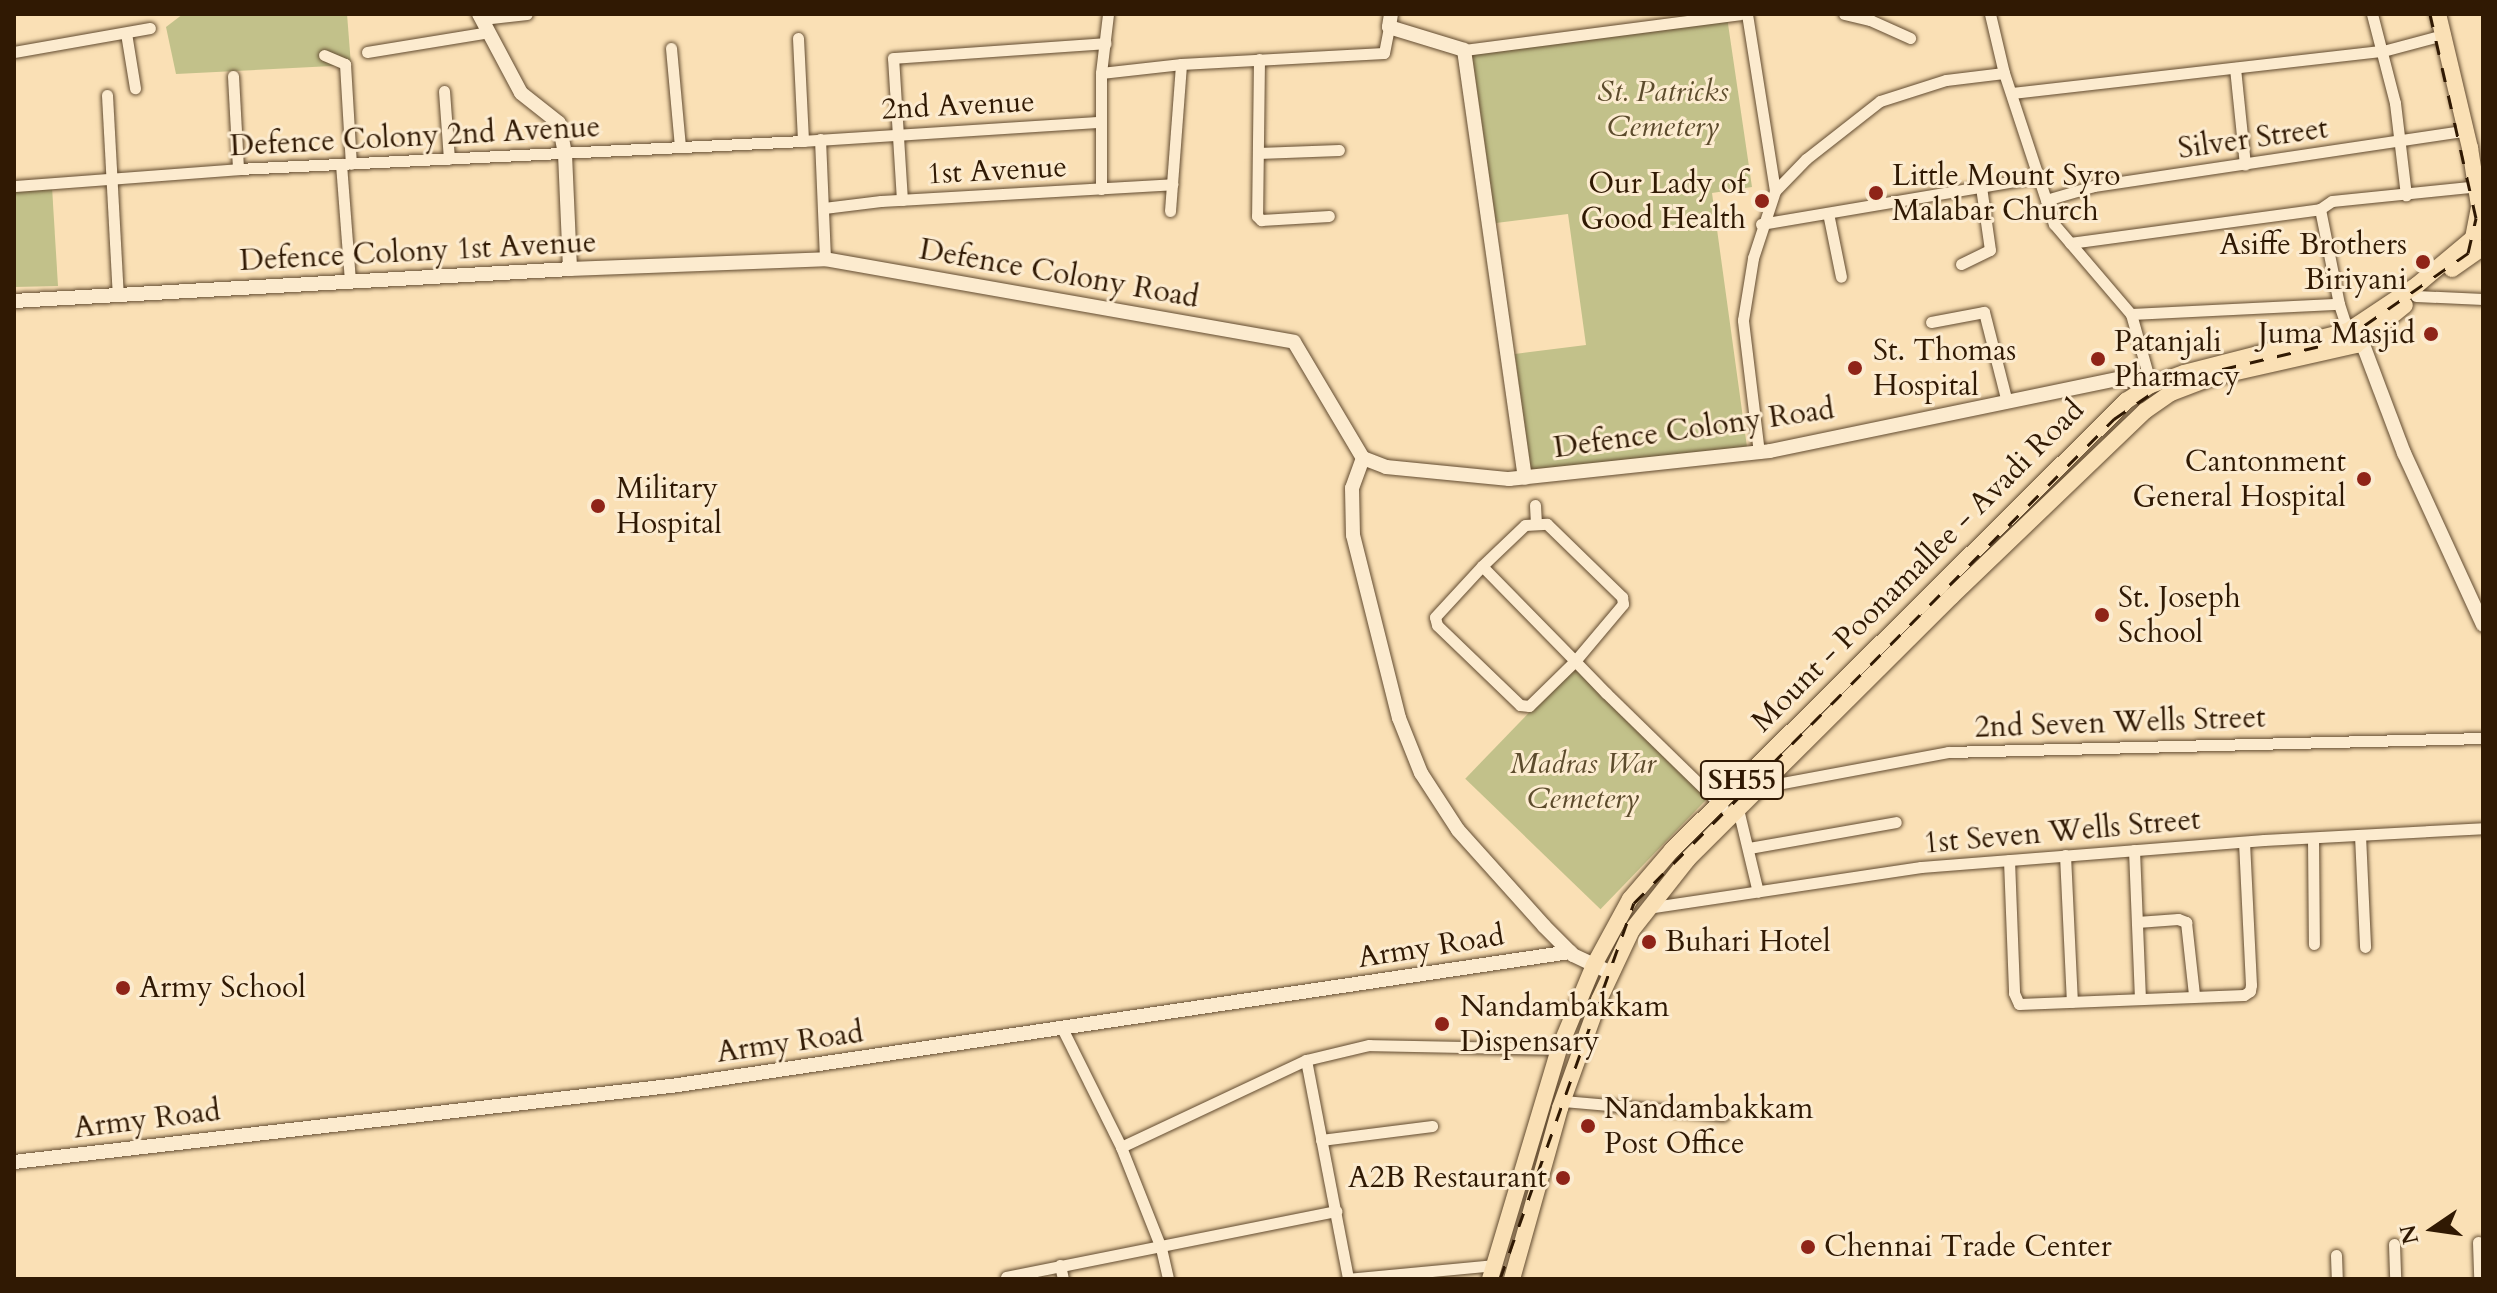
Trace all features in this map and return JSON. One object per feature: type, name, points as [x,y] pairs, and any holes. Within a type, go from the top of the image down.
[{"type":"main road","points":[[2438,14],[2481,185],[2479,244]]},
{"type":"main road","name":"Mount - Poonamallee - Avadi Road","points":[[1492,1272],[1559,1049],[1594,965],[1630,899],[1719,803],[2106,419],[2151,385],[2184,373],[2355,336],[2416,296],[2479,244]]},
{"type":"main road","name":"Mount - Poonamallee - Avadi Road","points":[[1512,1279],[1563,1101],[1611,973],[1646,908],[1734,813],[1951,597],[2145,411],[2177,390],[2210,378],[2334,352],[2417,285],[2479,244]]},
{"type":"main road","points":[[1535,1128],[1553,1134]]},
{"type":"street","points":[[367,52],[527,14]]},
{"type":"street","points":[[1101,189],[1099,122],[1108,14]]},
{"type":"street","points":[[1101,73],[1181,64],[1384,53],[1390,20],[1464,50],[1740,14]]},
{"type":"street","points":[[1747,14],[1775,191]]},
{"type":"street","points":[[1844,14],[1870,20],[1910,38]]},
{"type":"street","points":[[1990,14],[2004,73],[2054,224],[2131,314],[2151,385]]},
{"type":"street","points":[[2372,14],[2383,51],[2406,195]]},
{"type":"street","points":[[484,22],[521,93],[559,123],[565,154],[570,269]]},
{"type":"street","points":[[14,52],[150,28]]},
{"type":"street","points":[[126,33],[135,88]]},
{"type":"street","points":[[2012,93],[2383,51],[2443,35]]},
{"type":"street","points":[[798,38],[803,141]]},
{"type":"street","points":[[902,200],[893,58],[1105,43]]},
{"type":"street","points":[[671,48],[680,146]]},
{"type":"street","points":[[1464,50],[1525,478]]},
{"type":"street","points":[[324,55],[345,64],[350,282]]},
{"type":"street","points":[[1259,59],[1257,216],[1261,220],[1329,216]]},
{"type":"street","points":[[1170,211],[1181,64]]},
{"type":"street","points":[[2235,68],[2245,164]]},
{"type":"street","points":[[1759,453],[1743,320],[1761,224],[1775,191],[1806,159],[1880,101],[1946,80],[2004,73]]},
{"type":"street","points":[[233,76],[238,169]]},
{"type":"street","points":[[444,91],[449,159]]},
{"type":"street","points":[[107,95],[118,295]]},
{"type":"street","name":"2nd Avenue","points":[[820,139],[1099,122]]},
{"type":"street","name":"Silver Street","points":[[2046,200],[2094,186],[2400,143],[2467,130]]},
{"type":"street","points":[[820,139],[825,259]]},
{"type":"street","name":"Defence Colony 2nd Avenue","points":[[14,186],[238,169],[820,139]]},
{"type":"street","points":[[1258,153],[1339,150]]},
{"type":"street","points":[[1761,224],[2038,177]]},
{"type":"street","name":"1st Avenue","points":[[824,208],[902,200],[1173,184]]},
{"type":"street","points":[[2070,243],[2320,209],[2332,201],[2481,185]]},
{"type":"street","points":[[1961,264],[1990,250],[1981,187]]},
{"type":"street","points":[[2320,209],[2339,304],[2483,625]]},
{"type":"street","points":[[1828,213],[1841,277]]},
{"type":"street","name":"Defence Colony Road","points":[[825,259],[1294,342],[1363,458],[1402,469],[1525,478],[1759,453],[2121,378],[2151,385]]},
{"type":"street","name":"Defence Colony 1st Avenue","points":[[14,301],[570,269],[825,259]]},
{"type":"street","points":[[2416,296],[2483,299]]},
{"type":"street","points":[[2131,314],[2339,304]]},
{"type":"street","points":[[1931,322],[1984,312],[2007,402]]},
{"type":"street","points":[[1363,458],[1352,488],[1353,535],[1409,747],[1437,800],[1458,830],[1570,952],[1611,973]]},
{"type":"street","points":[[1535,505],[1536,522]]},
{"type":"street","points":[[1536,522],[1547,524],[1622,597],[1623,604],[1575,661],[1529,706],[1520,705],[1437,625],[1435,617],[1525,525],[1536,522]]},
{"type":"street","points":[[1482,566],[1719,803],[1734,813],[1749,848],[1758,892]]},
{"type":"street","name":"2nd Seven Wells Street","points":[[1761,787],[1948,752],[2483,738]]},
{"type":"street","points":[[1749,848],[1896,822]]},
{"type":"street","name":"1st Seven Wells Street","points":[[1646,908],[1921,867],[2244,842],[2483,828]]},
{"type":"street","points":[[2360,835],[2365,947]]},
{"type":"street","points":[[2313,838],[2314,944]]},
{"type":"street","points":[[2009,860],[2016,999],[2024,1006],[2194,995],[2244,995],[2250,991],[2244,842]]},
{"type":"street","points":[[2134,850],[2140,998]]},
{"type":"street","points":[[2065,855],[2072,1002]]},
{"type":"street","points":[[2137,922],[2178,919],[2186,922],[2194,995]]},
{"type":"street","name":"Army Road","points":[[14,1162],[655,1088],[1570,952]]},
{"type":"street","points":[[1062,1028],[1121,1147],[1161,1248],[1168,1279]]},
{"type":"street","points":[[1121,1147],[1306,1060],[1369,1045],[1559,1049]]},
{"type":"street","points":[[1306,1060],[1348,1279],[1492,1272]]},
{"type":"street","points":[[1563,1101],[1723,1115]]},
{"type":"street","points":[[1321,1140],[1432,1126]]},
{"type":"street","points":[[1006,1277],[1336,1211]]},
{"type":"street","points":[[2478,1242],[2479,1279]]},
{"type":"street","points":[[2394,1244],[2395,1279]]},
{"type":"street","points":[[2336,1255],[2337,1279]]},
{"type":"street","points":[[1060,1265],[1063,1279]]},
{"type":"green space","points":[[183,14],[347,14],[351,65],[176,74],[166,27]]},
{"type":"green space","name":"St. Patricks Cemetery","points":[[1727,17],[1752,187],[1712,193],[1747,447],[1531,470],[1515,354],[1586,345],[1568,214],[1496,223],[1472,53]]},
{"type":"green space","points":[[52,187],[58,286],[14,287],[14,189]]},
{"type":"green space","name":"Madras War Cemetery","points":[[1575,665],[1710,796],[1600,909],[1465,779]]},
{"type":"railway","points":[[1500,1279],[1634,903],[2114,419],[2168,382],[2342,341],[2468,253],[2476,218],[2430,14]]},
{"type":"place","name":"Little Mount Syro Malabar Church","points":[[1876,193]]},
{"type":"place","name":"Our Lady of Good Health","points":[[1762,201]]},
{"type":"place","name":"Asiffe Brothers Biriyani","points":[[2423,262]]},
{"type":"place","name":"Juma Masjid","points":[[2431,334]]},
{"type":"place","name":"Patanjali Pharmacy","points":[[2098,359]]},
{"type":"place","name":"St. Thomas Hospital","points":[[1855,368]]},
{"type":"place","name":"Cantonment General Hospital","points":[[2364,479]]},
{"type":"place","name":"Military Hospital","points":[[598,506]]},
{"type":"place","name":"St. Joseph School","points":[[2102,615]]},
{"type":"place","name":"Buhari Hotel","points":[[1649,942]]},
{"type":"place","name":"Army School","points":[[123,988]]},
{"type":"place","name":"Nandambakkam Dispensary","points":[[1442,1024]]},
{"type":"place","name":"Nandambakkam Post Office","points":[[1588,1126]]},
{"type":"place","name":"A2B Restaurant","points":[[1563,1178]]},
{"type":"place","name":"Chennai Trade Center","points":[[1808,1247]]}]
